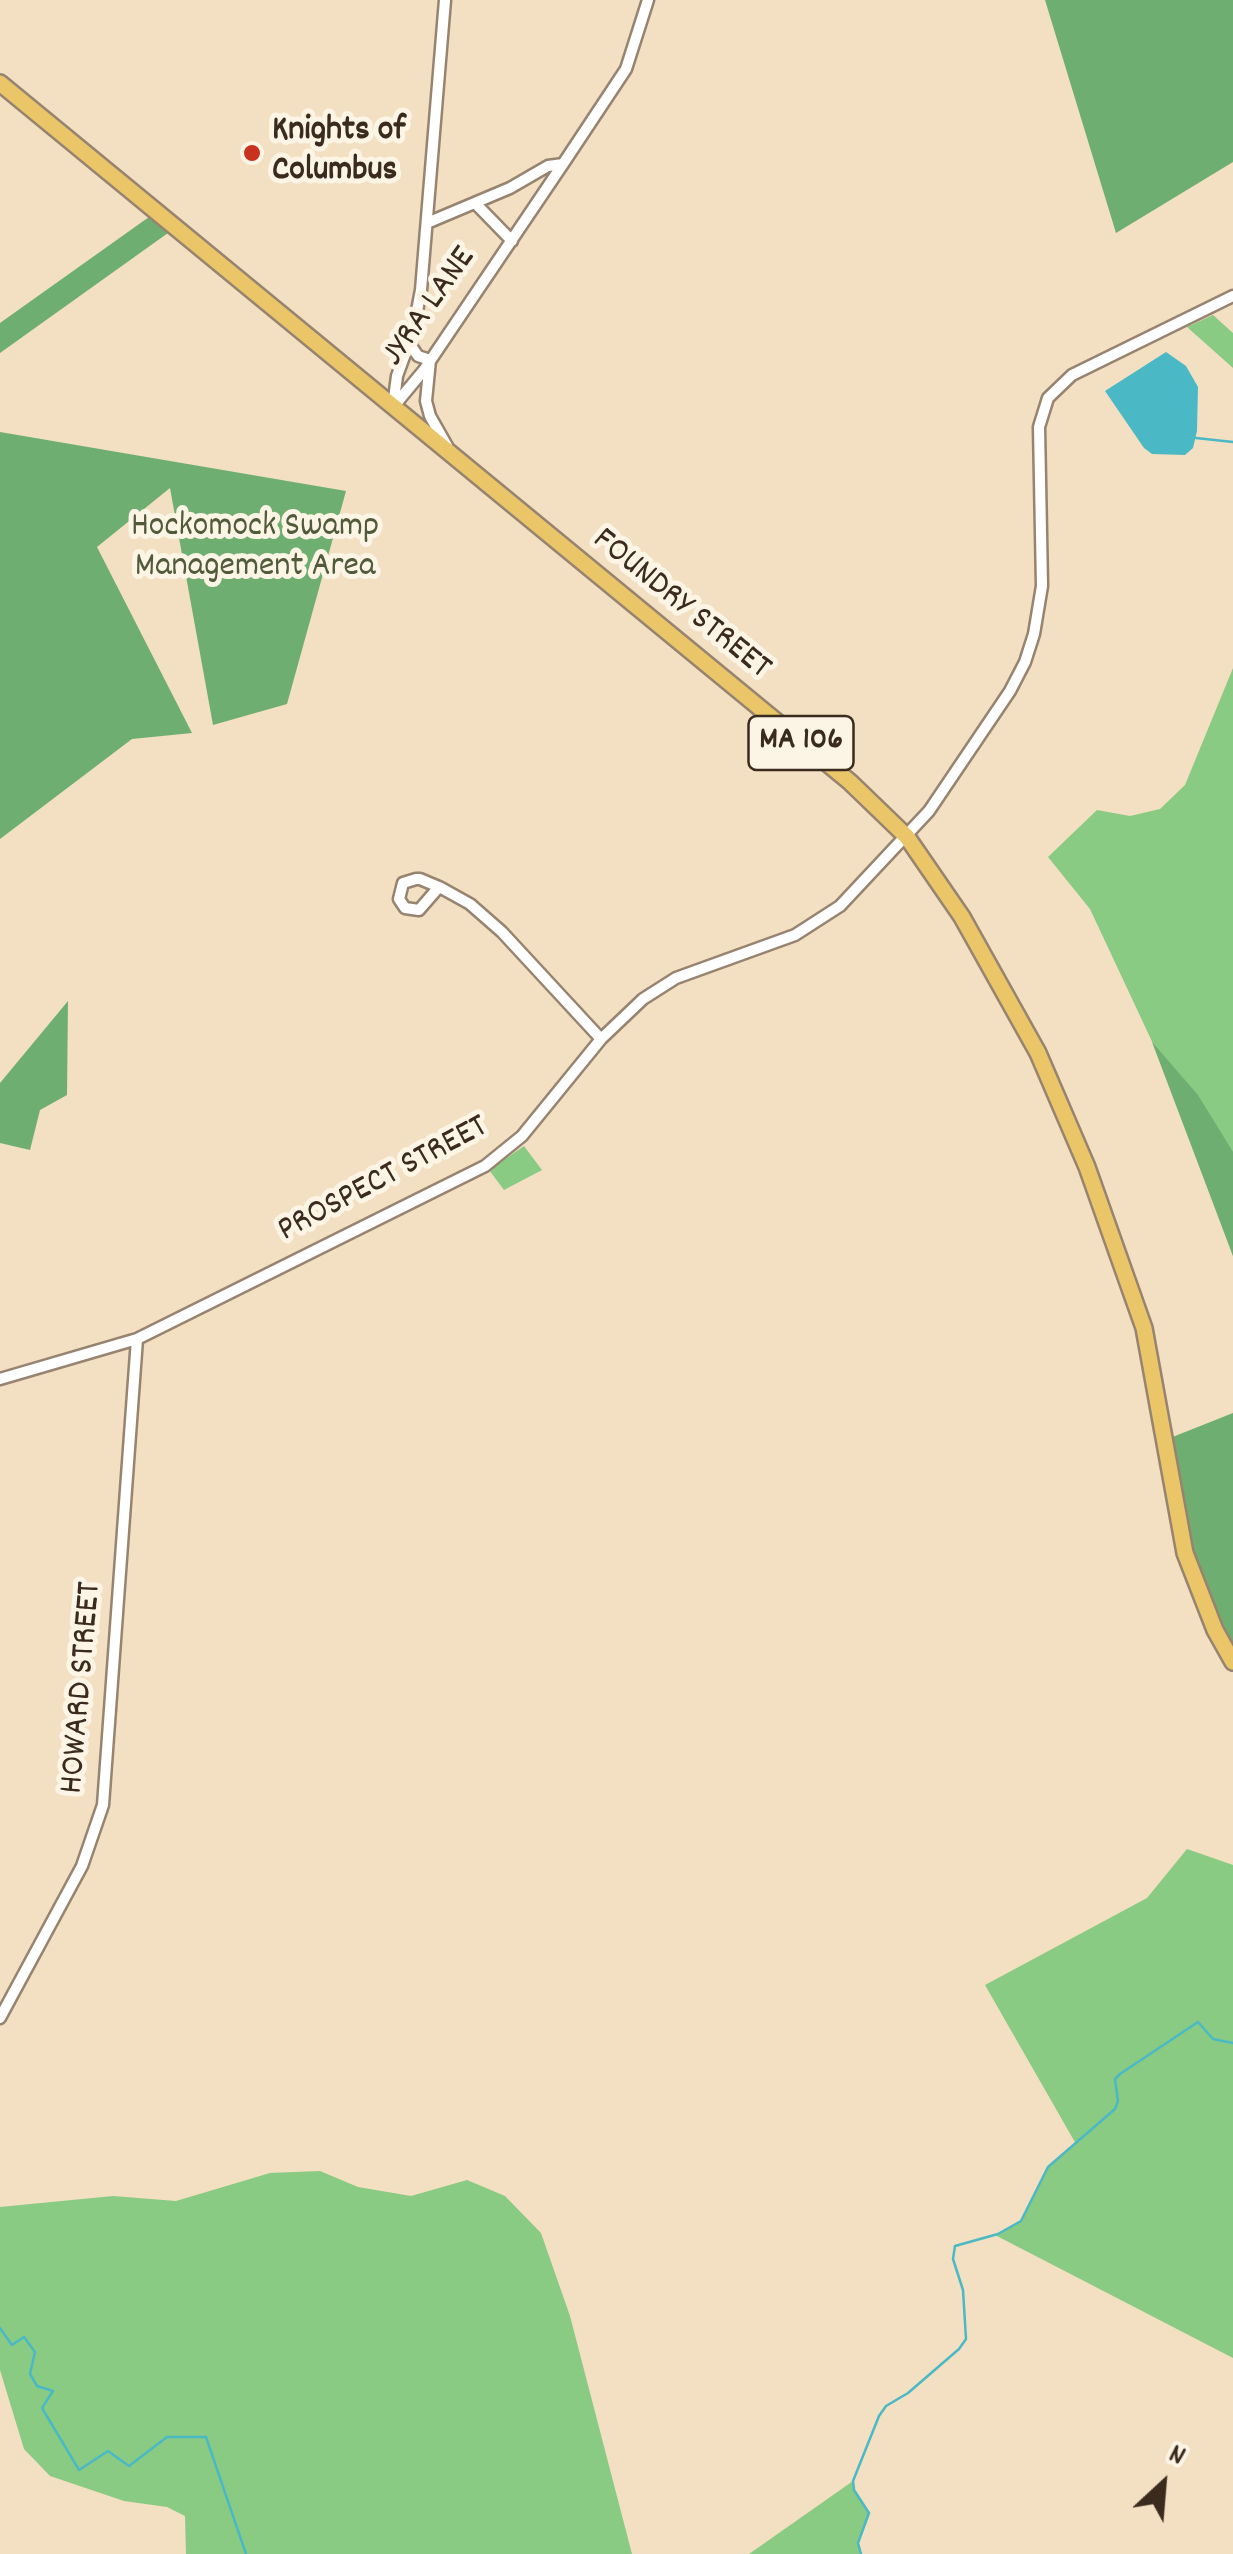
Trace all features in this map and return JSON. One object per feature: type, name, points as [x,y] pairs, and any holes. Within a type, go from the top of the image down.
[{"type":"main road","name":"FOUNDRY STREET","points":[[0,83],[850,782],[907,837],[962,917],[1038,1053],[1087,1166],[1144,1328],[1185,1553],[1215,1630],[1233,1662]]},
{"type":"street","points":[[394,407],[397,376],[418,308],[445,0]]},
{"type":"street","name":"JYRA LANE","points":[[394,407],[512,241],[626,69],[648,0]]},
{"type":"street","name":"JYRA LANE","points":[[426,223],[476,204],[548,166],[563,164]]},
{"type":"street","name":"JYRA LANE","points":[[476,204],[512,241]]},
{"type":"street","name":"PROSPECT STREET","points":[[0,1379],[137,1340],[492,1162],[522,1136],[633,1007],[668,983],[787,938],[840,906],[929,811],[1010,691],[1030,648],[1042,586],[1039,427],[1048,398],[1072,375],[1233,296]]},
{"type":"street","points":[[410,343],[418,356],[430,360],[425,393],[428,409],[452,456]]},
{"type":"street","points":[[439,887],[486,916],[601,1040]]},
{"type":"street","name":"HOWARD STREET","points":[[0,2018],[82,1866],[103,1805],[137,1340]]},
{"type":"green space","points":[[1045,0],[1233,0],[1233,162],[1116,233]]},
{"type":"green space","points":[[149,217],[168,233],[0,353],[0,323]]},
{"type":"green space","points":[[1213,315],[1233,333],[1233,368],[1187,327]]},
{"type":"green space","name":"Hockomock Swamp Management Area","points":[[0,432],[346,491],[287,704],[213,725],[170,488],[97,547],[192,733],[132,739],[0,839]]},
{"type":"green space","points":[[1233,668],[1233,1256],[1163,1065],[1090,909],[1048,857],[1097,810],[1130,816],[1160,809],[1185,785]]},
{"type":"green space","points":[[68,1001],[67,1095],[40,1110],[30,1150],[0,1143],[0,1083]]},
{"type":"green space","points":[[1152,1042],[1198,1095],[1233,1152],[1233,1256]]},
{"type":"green space","points":[[524,1146],[542,1170],[504,1190],[489,1170]]},
{"type":"green space","points":[[1233,1413],[1233,1649],[1193,1550],[1170,1438]]},
{"type":"green space","points":[[1187,1849],[1233,1865],[1233,2358],[995,2235],[1021,2220],[1048,2167],[1076,2144],[985,1985],[1147,1898]]},
{"type":"green space","points":[[320,2171],[358,2187],[411,2196],[467,2180],[505,2196],[541,2233],[570,2316],[632,2554],[186,2554],[185,2516],[167,2507],[124,2501],[50,2476],[24,2449],[0,2370],[0,2207],[113,2196],[176,2201],[270,2173]]},
{"type":"green space","points":[[853,2481],[854,2490],[869,2513],[858,2543],[861,2554],[749,2554]]},
{"type":"water","points":[[1166,352],[1186,366],[1198,387],[1197,431],[1193,448],[1185,455],[1152,454],[1144,448],[1105,391]]},
{"type":"waterway","points":[[1196,438],[1233,442]]},
{"type":"waterway","points":[[861,2554],[858,2543],[869,2513],[854,2490],[853,2481],[879,2416],[966,2339],[963,2290],[953,2259],[955,2246],[998,2234],[1021,2221],[1048,2167],[1115,2109],[1115,2079],[1120,2074],[1198,2022],[1213,2039],[1233,2043]]},
{"type":"waterway","points":[[0,2328],[12,2345],[24,2337],[35,2352],[30,2374],[37,2386],[53,2391],[42,2408],[79,2470],[108,2451],[129,2466],[167,2437],[206,2437],[246,2554]]},
{"type":"place","name":"Knights of Columbus","points":[[252,153]]}]
